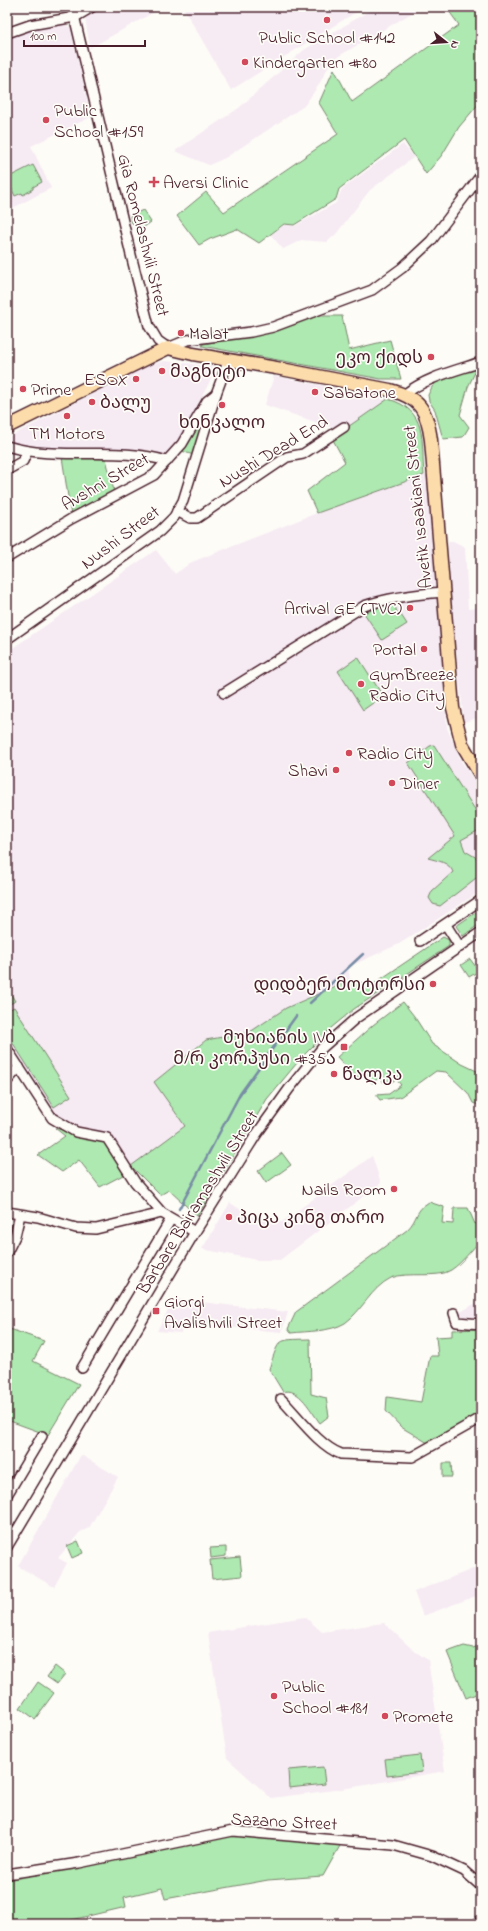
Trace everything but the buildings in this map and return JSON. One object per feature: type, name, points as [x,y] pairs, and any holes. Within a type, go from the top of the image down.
[{"type":"main road","name":"Avetik Isaakiani Street","points":[[168,348],[193,354],[229,359],[377,387],[405,394],[420,406],[426,416],[430,428],[455,720],[462,744],[481,776]]},
{"type":"main road","points":[[7,427],[168,348]]},
{"type":"street","name":"Gia Romelashvili Street","points":[[72,7],[130,255],[150,326],[158,341],[168,348]]},
{"type":"street","points":[[7,33],[30,25],[75,17],[92,7]]},
{"type":"street","points":[[168,348],[187,340],[251,332],[273,327],[372,290],[402,268],[431,241],[481,174]]},
{"type":"street","name":"Nushi Street","points":[[7,639],[160,531],[177,511],[183,501],[216,394],[229,359]]},
{"type":"street","points":[[405,394],[415,386],[481,362]]},
{"type":"street","name":"Avshni Street","points":[[7,558],[71,520],[154,475],[182,444],[207,401],[216,394]]},
{"type":"street","name":"Nushi Dead End","points":[[177,511],[190,518],[197,518],[287,457],[303,454],[344,427]]},
{"type":"street","points":[[7,446],[27,452],[144,455],[167,461]]},
{"type":"street","points":[[7,470],[23,461],[27,452]]},
{"type":"street","points":[[224,693],[364,606],[398,597],[444,592]]},
{"type":"street","points":[[420,941],[446,925],[481,900]]},
{"type":"street","points":[[446,925],[460,947]]},
{"type":"street","name":"Barbare Bairamashvili Street","points":[[7,1547],[195,1232],[256,1135],[322,1048],[356,1018],[481,932]]},
{"type":"street","points":[[7,1049],[52,1118],[76,1132],[107,1138],[135,1182],[162,1213],[195,1232]]},
{"type":"street","points":[[7,1081],[19,1067]]},
{"type":"street","points":[[7,1212],[76,1228],[96,1229],[162,1213]]},
{"type":"street","points":[[7,1252],[16,1236],[20,1215]]},
{"type":"street","name":"Barbare Bairamashvili Street","points":[[82,1368],[171,1219]]},
{"type":"street","points":[[454,1313],[457,1322],[481,1324]]},
{"type":"street","points":[[282,1399],[321,1440],[332,1450],[342,1454],[412,1457],[481,1418]]},
{"type":"street","points":[[7,1495],[42,1436]]},
{"type":"street","name":"Sazano Street","points":[[7,1874],[79,1863],[233,1831],[393,1845],[432,1856],[464,1871],[481,1886]]},
{"type":"street","points":[[477,1924],[481,1920]]},
{"type":"shaded area","points":[[105,7],[163,7],[90,48],[85,18]]},
{"type":"shaded area","name":"Kindergarten #80","points":[[183,7],[364,7],[231,90]]},
{"type":"shaded area","points":[[376,7],[422,7],[332,60],[318,86],[304,106],[225,158],[209,165],[175,151],[239,108],[304,50]]},
{"type":"shaded area","name":"Public School #159","points":[[64,25],[70,27],[91,117],[31,146],[51,188],[7,211],[7,40],[23,32]]},
{"type":"shaded area","points":[[403,144],[414,157],[370,190],[336,234],[327,242],[301,240],[283,249],[271,235],[284,225],[295,226],[336,203],[342,189]]},
{"type":"shaded area","points":[[165,361],[217,368],[175,447],[166,455],[154,454],[151,450],[79,452],[14,445],[9,437],[149,365]]},
{"type":"shaded area","points":[[274,376],[388,399],[342,431],[265,405]]},
{"type":"shaded area","points":[[427,474],[447,728],[461,761],[481,791],[481,891],[399,944],[348,967],[350,980],[286,1008],[250,1032],[205,1040],[154,1082],[185,1126],[131,1166],[108,1133],[76,1129],[56,1119],[7,1042],[7,1006],[15,1001],[7,988],[7,652],[156,550],[175,574],[192,562],[317,513]]},
{"type":"shaded area","points":[[448,541],[453,541],[465,547],[468,609],[481,608],[481,717],[464,722],[452,613]]},
{"type":"shaded area","points":[[372,1156],[381,1183],[280,1260],[257,1260],[202,1249],[230,1203],[256,1219],[282,1222]]},
{"type":"shaded area","points":[[174,1299],[288,1312],[282,1332],[182,1323],[181,1333],[157,1331]]},
{"type":"shaded area","points":[[481,1300],[481,1320],[461,1320],[459,1313]]},
{"type":"shaded area","points":[[81,1455],[118,1477],[89,1528],[80,1532],[58,1558],[67,1563],[54,1587],[18,1566]]},
{"type":"shaded area","points":[[481,1566],[481,1594],[423,1616],[414,1592]]},
{"type":"shaded area","points":[[305,1617],[322,1632],[384,1623],[413,1650],[428,1660],[445,1771],[342,1789],[271,1798],[227,1758],[208,1633]]},
{"type":"green space","points":[[446,7],[481,7],[481,101],[459,127],[442,155],[426,174],[404,140],[339,189],[336,199],[294,225],[284,224],[259,243],[237,229],[210,239],[199,245],[177,216],[206,192],[224,212],[338,134],[319,103],[334,69],[352,102],[459,25]]},
{"type":"green space","points":[[33,165],[42,182],[23,195],[22,193],[15,196],[7,178]]},
{"type":"green space","points":[[143,210],[151,222],[141,229],[138,225],[132,223],[130,216]]},
{"type":"green space","points":[[317,316],[342,316],[349,350],[390,340],[401,379],[381,379],[202,346],[203,344],[270,332]]},
{"type":"green space","points":[[477,368],[468,387],[460,415],[469,427],[463,437],[443,439],[435,410],[429,401],[428,395],[432,387],[437,382]]},
{"type":"green space","points":[[388,399],[401,404],[410,411],[416,419],[422,438],[424,475],[317,513],[307,491],[345,462],[332,438]]},
{"type":"green space","points":[[207,407],[193,455],[182,451]]},
{"type":"green space","points":[[62,457],[106,459],[114,491],[71,516]]},
{"type":"green space","points":[[394,602],[397,613],[399,612],[407,624],[382,640],[364,613]]},
{"type":"green space","name":"GymBreeze Radio City","points":[[358,657],[383,696],[363,710],[338,671]]},
{"type":"green space","points":[[434,745],[481,819],[481,829],[461,840],[465,851],[477,858],[480,875],[440,906],[433,904],[429,898],[432,891],[453,872],[446,864],[428,858],[455,836],[408,763],[430,746]]},
{"type":"green space","points":[[481,909],[481,923],[463,936],[456,926]]},
{"type":"green space","points":[[443,937],[449,940],[449,946],[354,1009],[331,1028],[302,1057],[267,1099],[197,1216],[169,1190],[160,1195],[131,1166],[185,1126],[154,1082],[206,1040],[250,1032],[286,1008],[350,980],[372,985]]},
{"type":"green space","points":[[470,959],[479,971],[469,977],[461,965]]},
{"type":"green space","points":[[7,988],[15,1001],[7,1006]]},
{"type":"green space","points":[[403,1002],[432,1044],[462,1064],[481,1073],[481,1106],[473,1103],[468,1093],[446,1072],[436,1071],[400,1097],[380,1100],[376,1095],[389,1094],[401,1085],[396,1079],[390,1083],[387,1080],[384,1083],[380,1077],[372,1083],[365,1073],[357,1078],[337,1057],[373,1025]]},
{"type":"green space","points":[[14,1007],[71,1096],[54,1107],[7,1034],[7,1011]]},
{"type":"green space","points":[[55,1128],[104,1141],[125,1174],[100,1187],[79,1160],[62,1172],[38,1155],[65,1136]]},
{"type":"green space","points":[[282,1153],[291,1165],[266,1183],[258,1171]]},
{"type":"green space","points":[[429,1202],[444,1207],[442,1223],[453,1224],[454,1208],[468,1208],[475,1224],[481,1220],[481,1240],[459,1264],[445,1273],[431,1275],[405,1275],[391,1278],[372,1293],[357,1312],[345,1323],[326,1330],[291,1333],[288,1329],[296,1312],[407,1230],[411,1226],[421,1208]]},
{"type":"green space","points":[[7,1328],[44,1341],[33,1361],[79,1384],[48,1435],[7,1420]]},
{"type":"green space","points":[[481,1329],[481,1413],[428,1443],[401,1427],[386,1411],[387,1397],[421,1402],[430,1356],[438,1356],[436,1337],[452,1336],[452,1330]]},
{"type":"green space","points":[[310,1339],[311,1394],[326,1398],[329,1416],[320,1423],[300,1397],[289,1391],[283,1392],[269,1369],[275,1351],[281,1342],[285,1340]]},
{"type":"green space","points":[[443,1463],[451,1463],[452,1477],[443,1477]]},
{"type":"green space","points":[[78,1541],[83,1553],[72,1558],[67,1546]]},
{"type":"green space","points":[[226,1547],[226,1556],[211,1558],[210,1548]]},
{"type":"green space","points":[[240,1557],[242,1576],[212,1579],[210,1560]]},
{"type":"green space","points":[[481,1645],[481,1692],[466,1698],[447,1652],[464,1646],[473,1648]]},
{"type":"green space","points":[[55,1666],[65,1674],[57,1684],[47,1677]]},
{"type":"green space","points":[[38,1682],[54,1693],[35,1719],[20,1708]]},
{"type":"green space","points":[[420,1755],[422,1772],[387,1776],[385,1759]]},
{"type":"green space","points":[[323,1767],[325,1784],[289,1788],[288,1770]]},
{"type":"green space","points":[[236,1834],[341,1844],[323,1876],[268,1880],[165,1899],[162,1888],[124,1897],[126,1907],[63,1922],[63,1924],[7,1924],[7,1876]]},
{"type":"waterway","points":[[310,1003],[363,954]]},
{"type":"waterway","points":[[179,1209],[240,1094],[296,1016]]},
{"type":"place","name":"Public School #142","points":[[327,20]]},
{"type":"place","name":"Kindergarten #80","points":[[245,62]]},
{"type":"place","name":"Public School #159","points":[[46,120]]},
{"type":"place","name":"Aversi Clinic","points":[[154,182]]},
{"type":"place","name":"Malat","points":[[181,333]]},
{"type":"place","name":"ეკო ქიდს","points":[[431,357]]},
{"type":"place","name":"მაგნიტი","points":[[162,371]]},
{"type":"place","name":"ESOX","points":[[136,379]]},
{"type":"place","name":"Prime","points":[[23,389]]},
{"type":"place","name":"Sabatone","points":[[315,392]]},
{"type":"place","name":"ბალუ","points":[[92,402]]},
{"type":"place","name":"ხინკალო","points":[[222,405]]},
{"type":"place","name":"TM Motors","points":[[67,416]]},
{"type":"place","name":"Arrival GE (TVC)","points":[[410,608]]},
{"type":"place","name":"Portal","points":[[424,649]]},
{"type":"place","name":"GymBreeze Radio City","points":[[361,684]]},
{"type":"place","name":"Radio City","points":[[349,753]]},
{"type":"place","name":"Shavi","points":[[336,770]]},
{"type":"place","name":"Diner","points":[[392,783]]},
{"type":"place","name":"დიდბერ მოტორსი","points":[[433,984]]},
{"type":"place","name":"მუხიანის IVბ მ/რ კორპუსი #35ა","points":[[344,1047]]},
{"type":"place","name":"წალკა","points":[[334,1074]]},
{"type":"place","name":"Nails Room","points":[[394,1189]]},
{"type":"place","name":"პიცა კინგ თარო","points":[[229,1217]]},
{"type":"place","name":"Giorgi Avalishvili Street","points":[[156,1311]]},
{"type":"place","name":"Public School #181","points":[[274,1696]]},
{"type":"place","name":"Promete","points":[[385,1716]]}]
